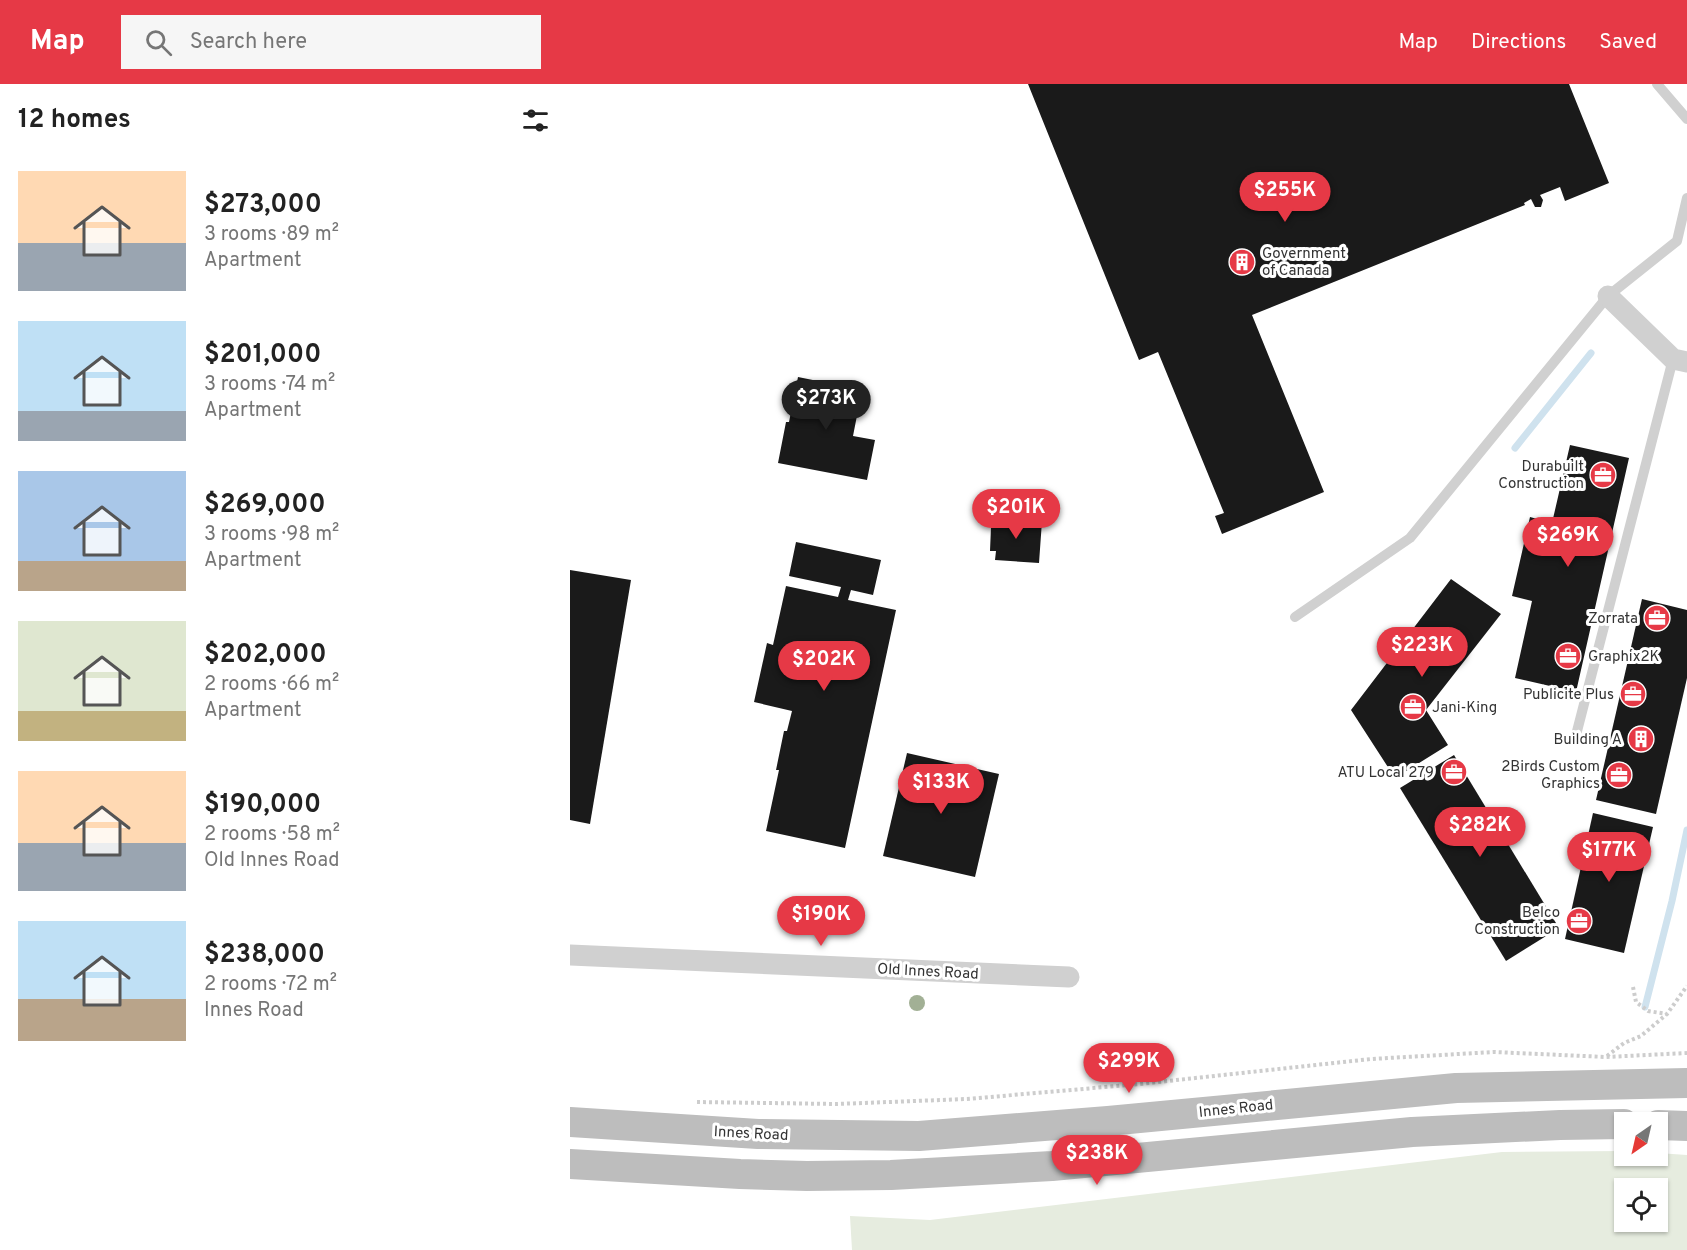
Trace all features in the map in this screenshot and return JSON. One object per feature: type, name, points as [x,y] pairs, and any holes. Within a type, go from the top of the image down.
[{"type":"main road","name":"Innes Road","points":[[570,1122],[758,1134],[919,1136],[1108,1121],[1456,1088],[1687,1083]]},
{"type":"main road","points":[[570,1164],[763,1175],[891,1175],[1052,1166],[1412,1132],[1614,1124]]},
{"type":"main road","points":[[1668,1125],[1687,1126]]},
{"type":"street","points":[[1608,296],[1680,361]]},
{"type":"street","name":"Old Innes Road","points":[[570,955],[1069,977]]},
{"type":"lane","points":[[1657,84],[1687,119]]},
{"type":"lane","points":[[1295,617],[1410,538],[1608,296],[1677,241],[1687,198]]},
{"type":"lane","points":[[1575,739],[1680,361]]},
{"type":"path","points":[[1606,1057],[1624,1043],[1641,1036],[1667,1014],[1687,986]]},
{"type":"path","points":[[1633,987],[1636,1002],[1648,1011],[1667,1014]]},
{"type":"path","points":[[689,1102],[837,1104],[967,1099],[1140,1084],[1371,1059],[1494,1052],[1606,1057],[1687,1053]]},
{"type":"shaded area","points":[[1614,1151],[1614,1166],[1668,1166],[1668,1154],[1687,1155],[1687,1250],[852,1250],[850,1216],[930,1220],[1502,1152]]},
{"type":"building","name":"Government of Canada","points":[[1028,84],[1569,84],[1609,183],[1565,201],[1560,187],[1540,195],[1543,200],[1541,207],[1535,207],[1531,199],[1524,203],[1525,205],[1252,315],[1324,492],[1222,534],[1215,516],[1224,513],[1158,352],[1139,360]]},
{"type":"building","points":[[798,377],[862,390],[853,436],[875,440],[867,480],[778,463]]},
{"type":"building","points":[[1570,445],[1629,458],[1576,692],[1515,678],[1532,601],[1512,596],[1530,517],[1552,523]]},
{"type":"building","points":[[994,518],[1042,521],[1039,563],[995,560],[996,551],[990,551],[991,527],[994,527]]},
{"type":"building","points":[[796,542],[881,560],[873,595],[851,590],[848,600],[896,610],[845,848],[766,831],[779,770],[776,770],[784,731],[787,731],[792,711],[754,702],[767,643],[773,645],[786,586],[838,597],[841,587],[789,576]]},
{"type":"building","points":[[570,570],[631,580],[590,824],[570,820]]},
{"type":"building","points":[[1451,579],[1501,614],[1426,710],[1448,745],[1395,778],[1351,710]]},
{"type":"building","name":"Building A","points":[[1642,599],[1687,610],[1687,678],[1656,814],[1596,800]]},
{"type":"building","points":[[907,753],[999,774],[975,877],[883,856]]},
{"type":"building","points":[[1454,755],[1559,928],[1506,961],[1400,788]]},
{"type":"building","points":[[1593,813],[1653,827],[1624,953],[1565,939]]},
{"type":"waterway","points":[[1515,448],[1591,353]]},
{"type":"waterway","points":[[1645,1007],[1687,830]]},
{"type":"place","name":"Government of Canada","points":[[1242,262]]},
{"type":"place","name":"Durabuilt Construction","points":[[1603,475]]},
{"type":"place","name":"Zorrata","points":[[1657,618]]},
{"type":"place","name":"Graphix2K","points":[[1568,656]]},
{"type":"place","name":"Publicite Plus","points":[[1633,694]]},
{"type":"place","name":"Jani-King","points":[[1413,707]]},
{"type":"place","name":"Building A","points":[[1641,739]]},
{"type":"place","name":"ATU Local 279","points":[[1454,772]]},
{"type":"place","name":"2Birds Custom Graphics","points":[[1619,775]]},
{"type":"place","name":"Belco Construction","points":[[1579,921]]}]
